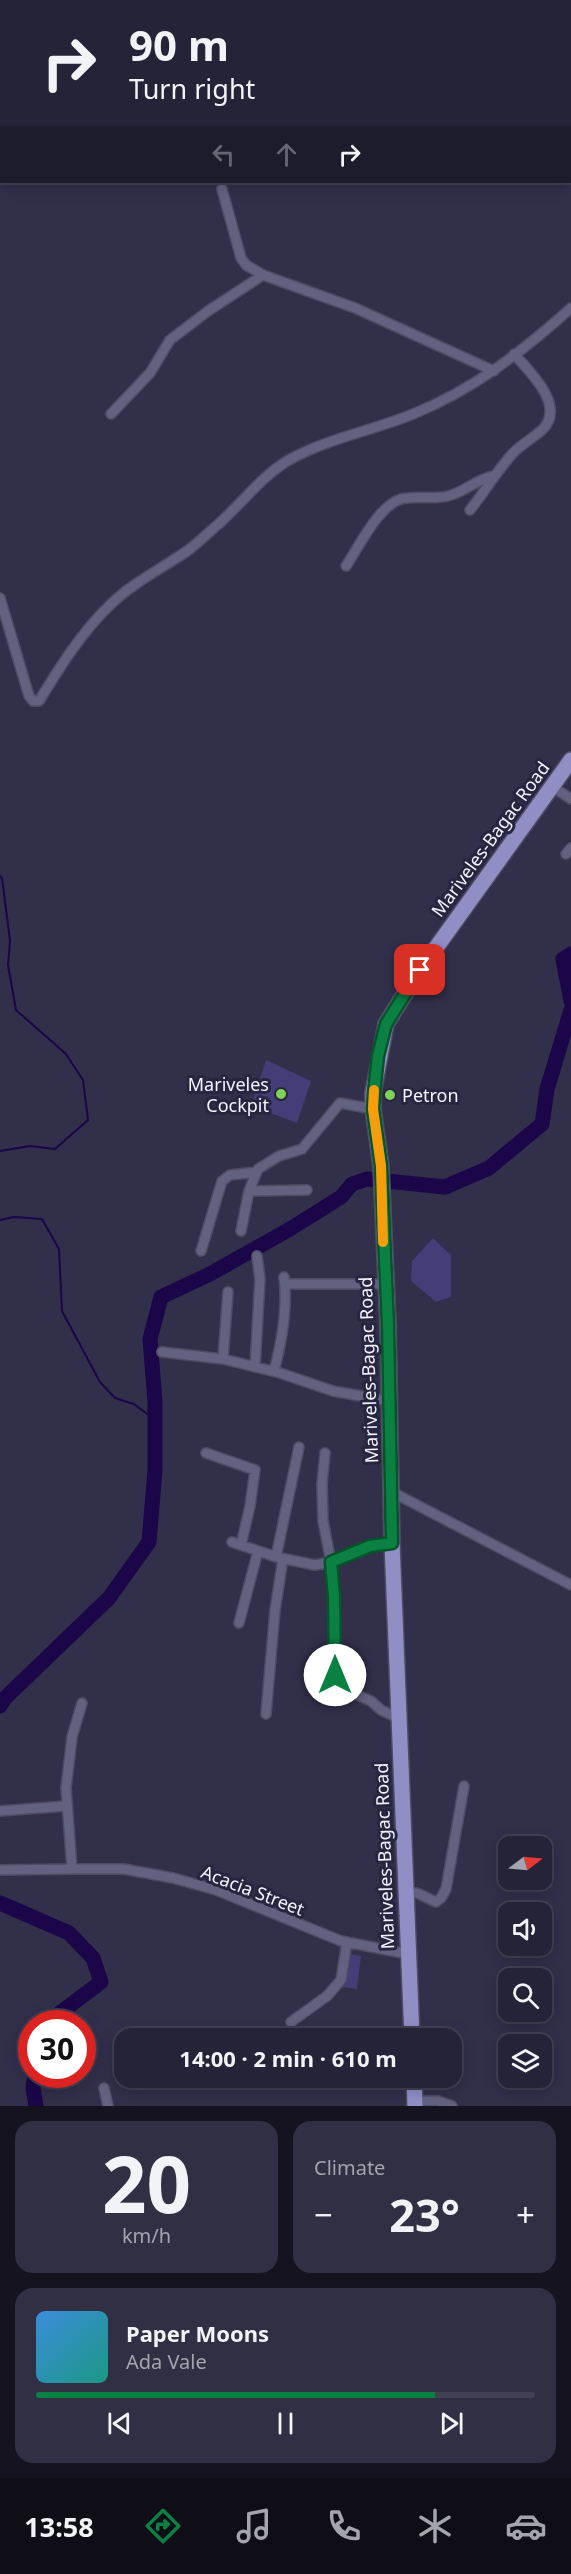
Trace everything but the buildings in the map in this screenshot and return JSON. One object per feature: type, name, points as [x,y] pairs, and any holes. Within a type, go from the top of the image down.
[{"type":"main road","name":"Mariveles-Bagac Road","points":[[412,2028],[398,1718],[381,1166],[373,1109],[378,1056],[386,1024],[420,970],[571,760]]},
{"type":"main road","points":[[414,2088],[415,2104]]},
{"type":"street","points":[[222,189],[241,258],[246,266],[355,308],[494,371]]},
{"type":"street","points":[[111,414],[150,373],[170,340],[263,274]]},
{"type":"street","points":[[0,598],[29,696],[33,701],[39,700],[80,638],[110,605],[132,586],[189,550],[234,511],[264,479],[288,460],[337,438],[411,415],[444,401],[494,371],[541,335],[571,308]]},
{"type":"street","points":[[470,510],[494,476],[525,441],[544,428],[550,410],[546,393],[514,354]]},
{"type":"street","points":[[346,566],[377,517],[400,499],[446,497],[458,493],[475,482],[494,476]]},
{"type":"street","points":[[553,787],[571,799]]},
{"type":"street","points":[[241,1231],[249,1191],[258,1169],[279,1156],[302,1149],[340,1103],[373,1109]]},
{"type":"street","points":[[201,1251],[222,1181],[230,1175],[256,1172]]},
{"type":"street","points":[[249,1191],[307,1190]]},
{"type":"street","points":[[255,1367],[260,1279],[257,1256]]},
{"type":"street","points":[[274,1371],[282,1334],[285,1281],[385,1284]]},
{"type":"street","points":[[223,1359],[228,1292]]},
{"type":"street","points":[[162,1352],[223,1359],[274,1371],[333,1390],[389,1401]]},
{"type":"street","points":[[266,1714],[280,1558],[299,1447]]},
{"type":"street","points":[[206,1453],[255,1470],[250,1506],[236,1544],[280,1558],[315,1564],[331,1562],[370,1546],[392,1543]]},
{"type":"street","points":[[325,1453],[322,1484],[323,1521],[331,1562],[334,1596],[335,1685],[371,1701],[381,1710],[398,1718]]},
{"type":"street","points":[[390,1491],[571,1585]]},
{"type":"street","points":[[239,1623],[258,1551]]},
{"type":"street","points":[[72,1869],[66,1788],[72,1737],[82,1703]]},
{"type":"street","points":[[406,1893],[417,1893],[436,1902],[446,1889],[464,1786]]},
{"type":"street","points":[[0,1811],[66,1806]]},
{"type":"street","name":"Acacia Street","points":[[0,1870],[124,1869],[216,1890],[347,1942],[408,1954]]},
{"type":"street","points":[[291,2022],[327,1996],[341,1980],[347,1942]]},
{"type":"street","points":[[104,2088],[108,2106]]},
{"type":"street","points":[[415,2104],[438,2101],[452,2106]]},
{"type":"shaded area","name":"Mariveles Cockpit","points":[[266,1060],[311,1081],[297,1123],[251,1106]]},
{"type":"shaded area","points":[[433,1238],[451,1255],[451,1297],[436,1302],[411,1281],[412,1261]]},
{"type":"shaded area","points":[[347,1954],[361,1956],[357,1989],[342,1987]]},
{"type":"waterway","points":[[0,876],[10,941],[8,965],[16,1010],[66,1054],[83,1080],[88,1120],[55,1149],[30,1146],[0,1151]]},
{"type":"waterway","points":[[571,954],[563,959],[571,1001]]},
{"type":"waterway","points":[[0,1706],[5,1698],[109,1598],[149,1542],[155,1470],[155,1402],[150,1339],[161,1297],[210,1274],[290,1229],[341,1197],[352,1184],[367,1179],[445,1187],[489,1168],[542,1124],[547,1089],[571,1010]]},
{"type":"waterway","points":[[0,1220],[14,1217],[42,1219],[59,1249],[62,1311],[100,1382],[115,1398],[134,1404],[155,1420]]},
{"type":"waterway","points":[[0,1903],[69,1933],[93,1958],[101,1982],[64,2010]]},
{"type":"waterway","points":[[33,2088],[36,2106]]},
{"type":"slow traffic","points":[[374,1090],[373,1109],[381,1166],[383,1242]]},
{"type":"place","name":"Mariveles Cockpit","points":[[281,1094]]},
{"type":"place","name":"Petron","points":[[390,1095]]},
{"type":"route","points":[[335,1675],[331,1562],[370,1546],[392,1543],[388,1324],[381,1166],[373,1109],[378,1056],[386,1024],[420,970]]}]
